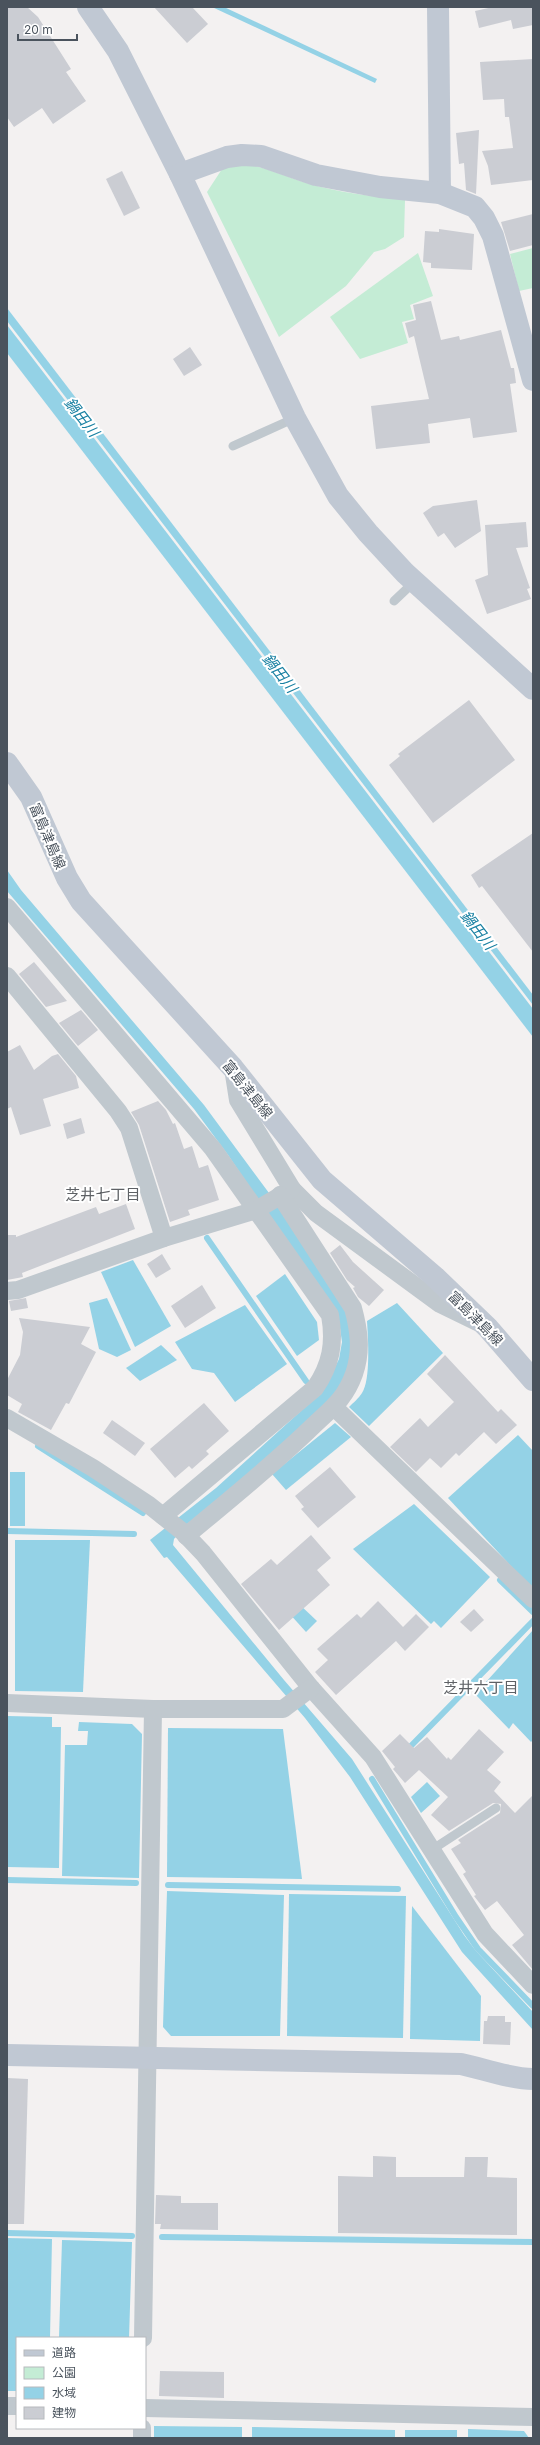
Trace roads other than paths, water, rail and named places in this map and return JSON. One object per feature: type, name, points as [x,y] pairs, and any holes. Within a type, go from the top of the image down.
[{"type":"street","points":[[88,7],[118,51],[180,174],[295,418],[338,496],[368,533],[414,582],[533,689]]},
{"type":"street","points":[[438,7],[440,193]]},
{"type":"street","points":[[180,174],[227,157],[242,155],[261,156],[316,174],[380,187],[440,193],[475,207],[484,218],[493,236],[533,380]]},
{"type":"street","name":"富島津島線","points":[[7,763],[31,796],[66,878],[81,901],[233,1068],[322,1180],[435,1277],[488,1328],[533,1380]]},
{"type":"street","points":[[7,907],[213,1149],[330,1315],[333,1329],[331,1355],[327,1367],[315,1388],[163,1516]]},
{"type":"street","points":[[7,976],[118,1112],[129,1128],[164,1238]]},
{"type":"street","points":[[185,1534],[292,1448],[335,1408],[350,1384],[358,1357],[358,1325],[352,1308],[341,1287],[283,1194],[238,1100],[233,1068]]},
{"type":"street","points":[[7,1291],[18,1290],[164,1238],[256,1210],[283,1194]]},
{"type":"street","points":[[283,1194],[316,1213],[440,1304],[488,1328]]},
{"type":"street","points":[[335,1408],[533,1599]]},
{"type":"street","points":[[7,1418],[93,1468],[163,1516],[185,1534],[213,1565],[311,1688],[373,1757],[433,1849],[485,1934],[533,1985]]},
{"type":"street","points":[[7,1704],[153,1709],[283,1709],[311,1688]]},
{"type":"street","points":[[143,2337],[153,1709]]},
{"type":"street","points":[[7,2055],[461,2064],[499,2072],[516,2079],[533,2078]]},
{"type":"street","points":[[146,2408],[533,2417]]},
{"type":"lane","points":[[233,446],[295,418]]},
{"type":"lane","points":[[394,601],[414,582]]},
{"type":"lane","points":[[433,1849],[496,1808]]},
{"type":"water","points":[[212,7],[224,7],[377,79],[375,83]]},
{"type":"water","name":"鍋田川","points":[[7,308],[533,995],[533,1005],[7,321]]},
{"type":"water","points":[[7,325],[533,1009],[533,1037],[7,353]]},
{"type":"water","points":[[7,870],[21,890],[204,1105],[286,1216],[346,1307],[355,1348],[339,1391],[288,1442],[186,1525],[174,1539],[173,1545],[284,1680],[352,1759],[464,1935],[476,1951],[533,2012],[533,2030],[462,1952],[350,1777],[305,1718],[167,1557],[164,1558],[150,1540],[216,1488],[323,1391],[339,1359],[342,1342],[339,1321],[228,1155],[194,1109],[7,891]]},
{"type":"water","points":[[133,1260],[171,1326],[135,1347],[101,1272]]},
{"type":"water","points":[[285,1274],[317,1322],[319,1340],[297,1356],[256,1296]]},
{"type":"water","points":[[107,1298],[131,1350],[117,1357],[99,1349],[89,1303]]},
{"type":"water","points":[[397,1303],[443,1353],[369,1426],[349,1407],[362,1393],[367,1379],[367,1321]]},
{"type":"water","points":[[245,1305],[287,1364],[235,1402],[214,1373],[192,1369],[175,1342]]},
{"type":"water","points":[[161,1345],[177,1360],[140,1381],[126,1368]]},
{"type":"water","points":[[335,1423],[351,1437],[286,1490],[272,1474]]},
{"type":"water","points":[[518,1435],[533,1451],[533,1590],[448,1498]]},
{"type":"water","points":[[10,1472],[25,1472],[25,1526],[10,1526]]},
{"type":"water","points":[[414,1504],[490,1577],[441,1628],[434,1621],[431,1624],[353,1549]]},
{"type":"water","points":[[15,1540],[90,1540],[83,1692],[15,1691]]},
{"type":"water","points":[[298,1603],[317,1621],[306,1632],[288,1612]]},
{"type":"water","points":[[533,1630],[533,1740],[531,1742],[513,1723],[509,1729],[475,1694]]},
{"type":"water","points":[[7,1716],[52,1717],[52,1727],[61,1727],[59,1868],[7,1867]]},
{"type":"water","points":[[79,1722],[132,1724],[142,1734],[139,1878],[62,1876],[65,1745],[87,1745],[88,1731],[78,1731]]},
{"type":"water","points":[[168,1728],[283,1729],[302,1879],[167,1877]]},
{"type":"water","points":[[427,1782],[440,1796],[421,1813],[411,1797]]},
{"type":"water","points":[[167,1891],[284,1895],[280,2036],[171,2036],[163,2027]]},
{"type":"water","points":[[289,1894],[406,1896],[403,2038],[287,2036]]},
{"type":"water","points":[[412,1906],[481,1996],[480,2041],[410,2039]]},
{"type":"water","points":[[7,2238],[52,2239],[50,2337],[16,2337],[16,2391],[7,2391]]},
{"type":"water","points":[[62,2240],[132,2242],[129,2337],[59,2337]]},
{"type":"water","points":[[154,2426],[242,2427],[242,2438],[154,2438]]},
{"type":"water","points":[[252,2427],[395,2430],[395,2438],[252,2438]]},
{"type":"water","points":[[468,2429],[524,2431],[529,2438],[468,2438]]},
{"type":"water","points":[[405,2430],[457,2430],[457,2438],[405,2438]]},
{"type":"waterway","points":[[207,1238],[306,1381]]},
{"type":"waterway","points":[[38,1446],[143,1513]]},
{"type":"waterway","points":[[7,1531],[134,1534]]},
{"type":"waterway","points":[[500,1580],[533,1612]]},
{"type":"waterway","points":[[406,1751],[533,1621]]},
{"type":"waterway","points":[[372,1779],[456,1917],[478,1949],[533,2006]]},
{"type":"waterway","points":[[7,1880],[136,1883]]},
{"type":"waterway","points":[[168,1885],[398,1889]]},
{"type":"waterway","points":[[7,2233],[132,2236]]},
{"type":"waterway","points":[[162,2237],[533,2242]]},
{"type":"district","name":"芝井七丁目","points":[[103,1194]]},
{"type":"district","name":"芝井六丁目","points":[[481,1687]]}]
